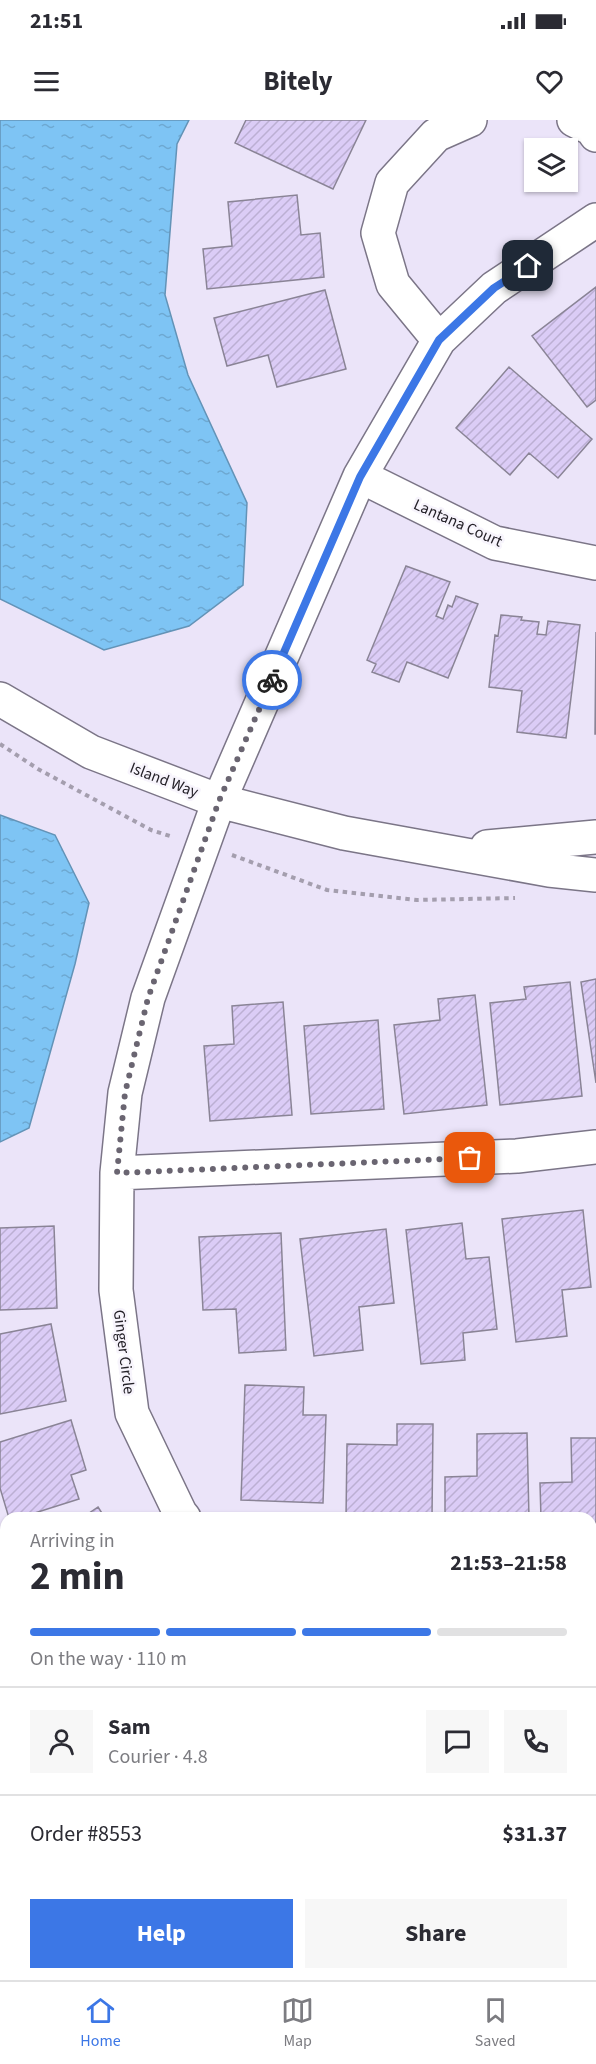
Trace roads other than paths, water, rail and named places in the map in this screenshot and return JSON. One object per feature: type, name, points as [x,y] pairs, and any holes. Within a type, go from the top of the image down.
[{"type":"street","points":[[439,340],[393,284],[378,233],[392,183],[436,135],[470,120]]},
{"type":"street","points":[[574,120],[592,129],[596,135]]},
{"type":"street","name":"Ginger Circle","points":[[180,1512],[132,1413],[116,1290],[117,1173],[125,1093],[148,998],[219,801],[360,477],[439,340],[494,288],[596,220]]},
{"type":"street","name":"Lantana Court","points":[[360,477],[495,543],[596,563]]},
{"type":"street","name":"Island Way","points":[[0,699],[91,752],[219,801],[344,833],[549,870],[596,875]]},
{"type":"street","name":"Island Way","points":[[446,850],[596,837]]},
{"type":"street","points":[[117,1173],[517,1156],[596,1147]]},
{"type":"water","points":[[0,120],[189,120],[177,144],[165,295],[188,375],[247,503],[243,585],[189,626],[104,650],[0,599]]},
{"type":"water","points":[[0,815],[55,835],[89,903],[75,964],[29,1128],[0,1142]]}]
